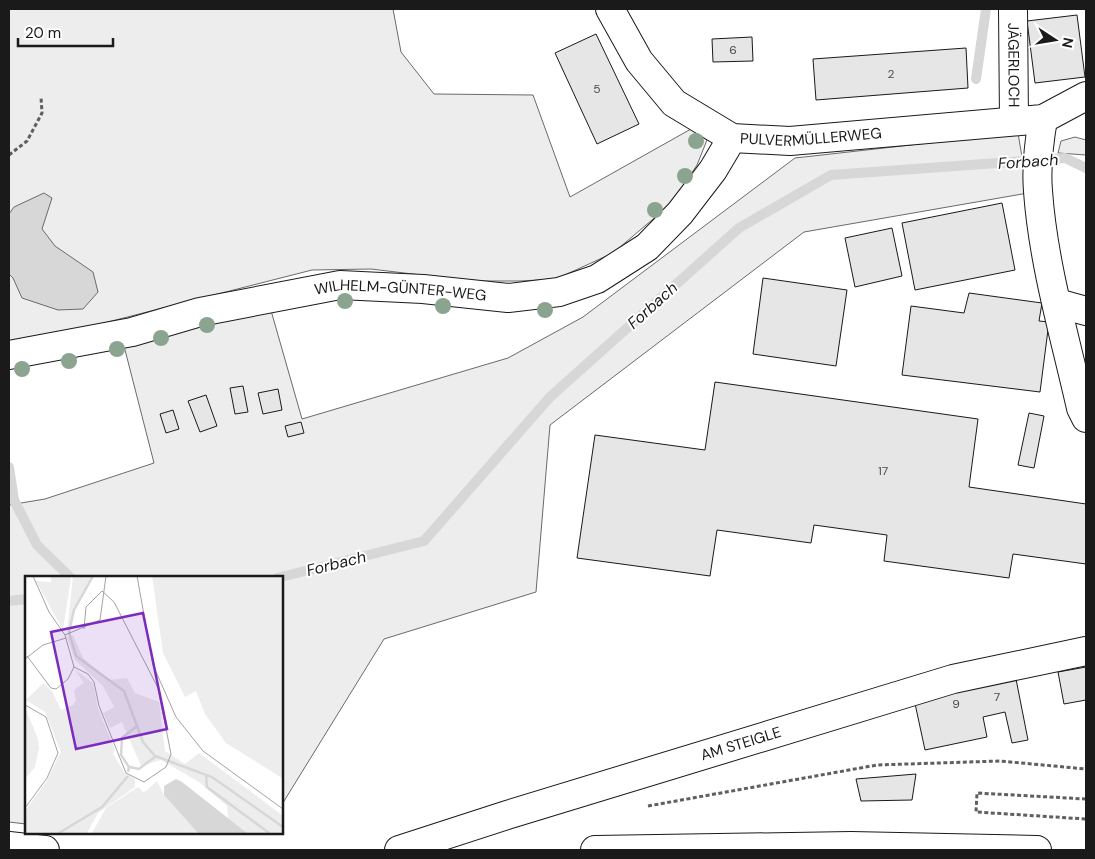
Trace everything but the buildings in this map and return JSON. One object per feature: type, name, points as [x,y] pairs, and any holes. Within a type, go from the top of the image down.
[{"type":"street","name":"PULVERMÜLLERWEG","points":[[610,9],[639,61],[674,103],[732,138],[790,141],[1014,121],[1041,130]]},
{"type":"street","name":"JÄGERLOCH","points":[[1014,9],[1014,121]]},
{"type":"street","points":[[1086,96],[1041,130],[1037,189],[1045,249],[1081,408],[1086,418]]},
{"type":"street","name":"WILHELM-GÜNTER-WEG","points":[[9,354],[132,332],[200,312],[340,285],[423,289],[508,298],[559,292],[597,279],[647,247],[686,206],[713,170],[732,138]]},
{"type":"street","points":[[1057,303],[1086,311]]},
{"type":"street","name":"AM STEIGLE","points":[[399,850],[507,815],[953,679],[1086,651]]},
{"type":"street","points":[[9,846],[45,850]]},
{"type":"street","points":[[596,850],[852,846],[1037,850]]},
{"type":"path","points":[[9,155],[27,141],[42,113],[40,96]]},
{"type":"path","points":[[647,806],[877,765],[1000,761],[1086,769]]},
{"type":"path","points":[[1086,799],[977,793],[976,812],[1086,819]]},
{"type":"shaded area","points":[[9,9],[393,9],[401,52],[434,94],[533,95],[570,197],[691,129],[707,140],[697,165],[672,203],[613,253],[556,279],[471,281],[371,269],[312,270],[96,325],[9,341]]},
{"type":"shaded area","points":[[1018,133],[1028,193],[804,232],[550,425],[536,592],[384,639],[282,804],[282,576],[25,576],[25,824],[9,822],[9,505],[45,499],[154,463],[124,346],[270,307],[302,419],[508,358],[583,317],[795,158]]},
{"type":"shaded area","points":[[1075,137],[1086,140],[1086,155],[1058,153],[1061,141]]},
{"type":"shaded area","points":[[44,193],[52,198],[42,229],[55,246],[93,272],[98,292],[83,309],[58,310],[22,298],[13,278],[9,274],[9,214],[14,207]]},
{"type":"waterway","points":[[976,79],[986,9]]},
{"type":"waterway","name":"Forbach","points":[[282,577],[424,541],[550,397],[739,228],[831,175],[1065,158],[1086,168]]},
{"type":"waterway","points":[[9,467],[14,500],[37,545],[69,576]]},
{"type":"waterway","name":"Forbach","points":[[9,601],[25,599]]}]
